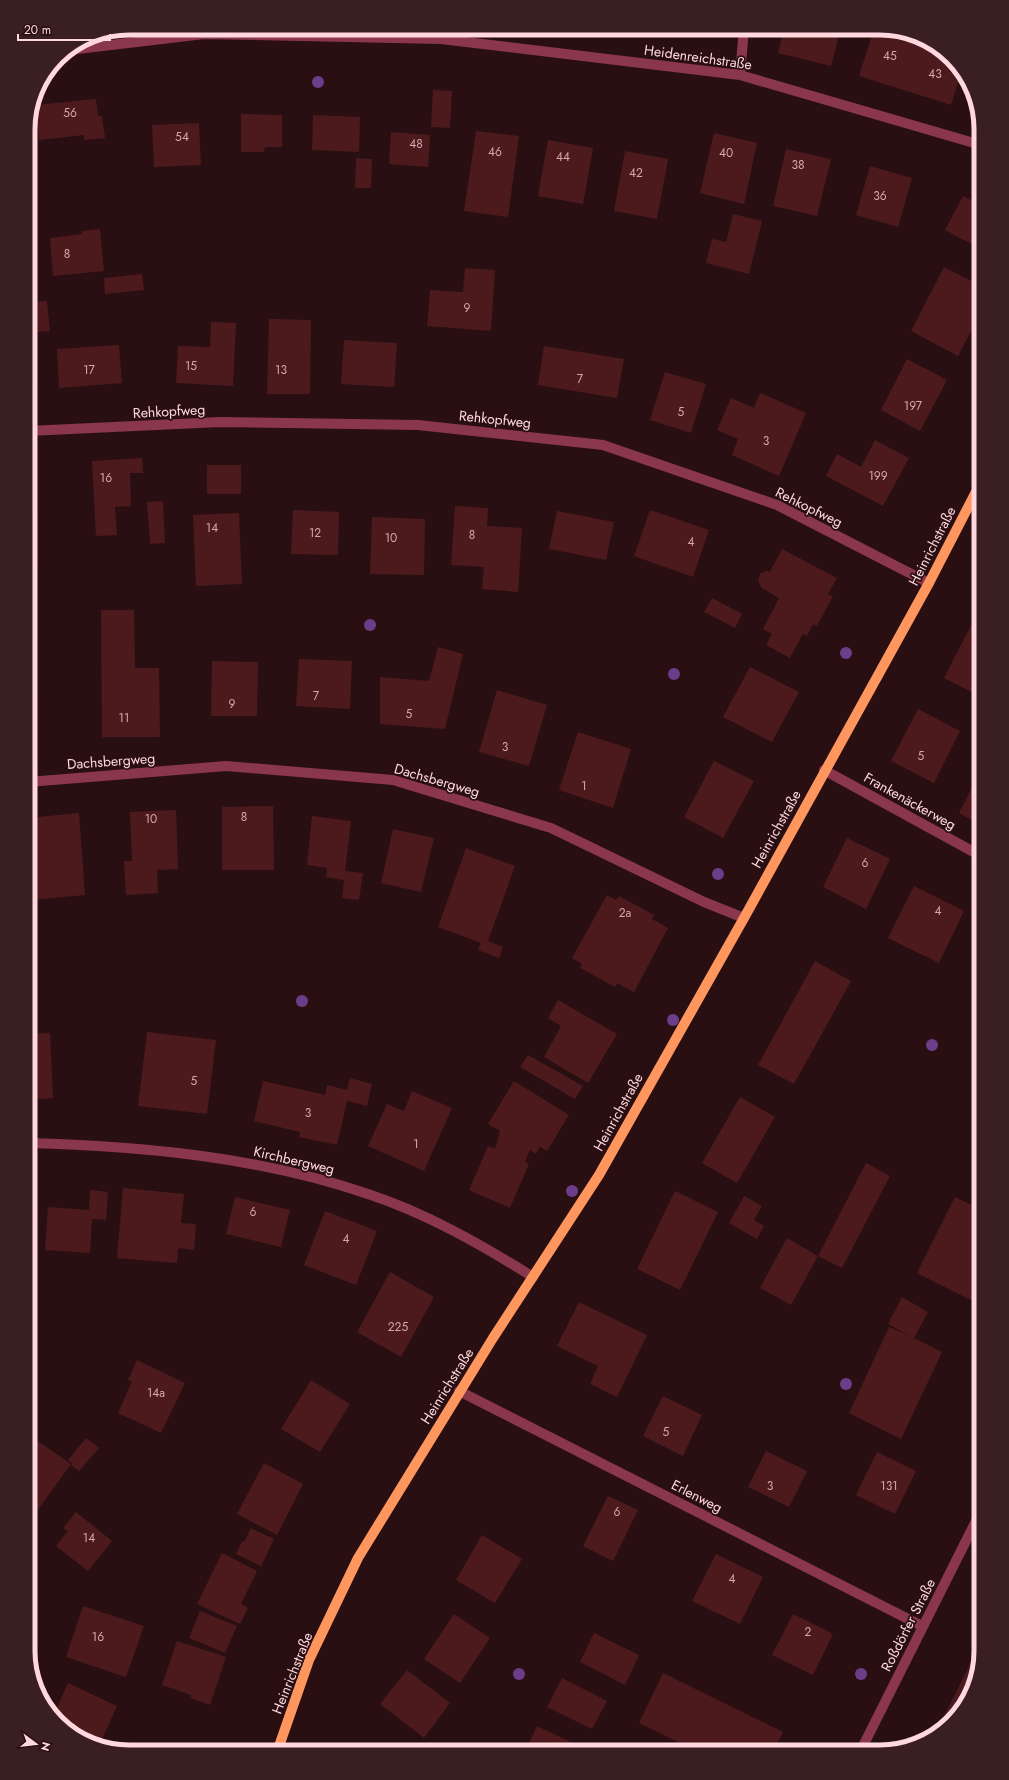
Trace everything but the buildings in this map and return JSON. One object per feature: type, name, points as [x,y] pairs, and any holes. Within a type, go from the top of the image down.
[{"type":"main road","name":"Heinrichstraße","points":[[279,1745],[309,1660],[358,1558],[459,1391],[599,1175],[744,918],[824,770],[929,583],[974,496]]},
{"type":"street","name":"Heidenreichstraße","points":[[81,49],[196,35]]},
{"type":"street","name":"Heidenreichstraße","points":[[252,35],[442,39],[740,75],[974,143]]},
{"type":"street","points":[[740,75],[743,35]]},
{"type":"street","name":"Rehkopfweg","points":[[35,431],[220,422],[418,425],[603,444],[777,505],[929,583]]},
{"type":"street","name":"Dachsbergweg","points":[[35,781],[226,766],[393,780],[551,828],[704,902],[744,918]]},
{"type":"street","name":"Frankenäckerweg","points":[[824,770],[974,852]]},
{"type":"street","name":"Kirchbergweg","points":[[35,1143],[158,1150],[240,1161],[312,1177],[369,1194],[424,1217],[496,1254],[533,1277]]},
{"type":"street","name":"Erlenweg","points":[[459,1391],[922,1626]]},
{"type":"street","name":"Roßdörfer Straße","points":[[863,1745],[974,1525]]}]
